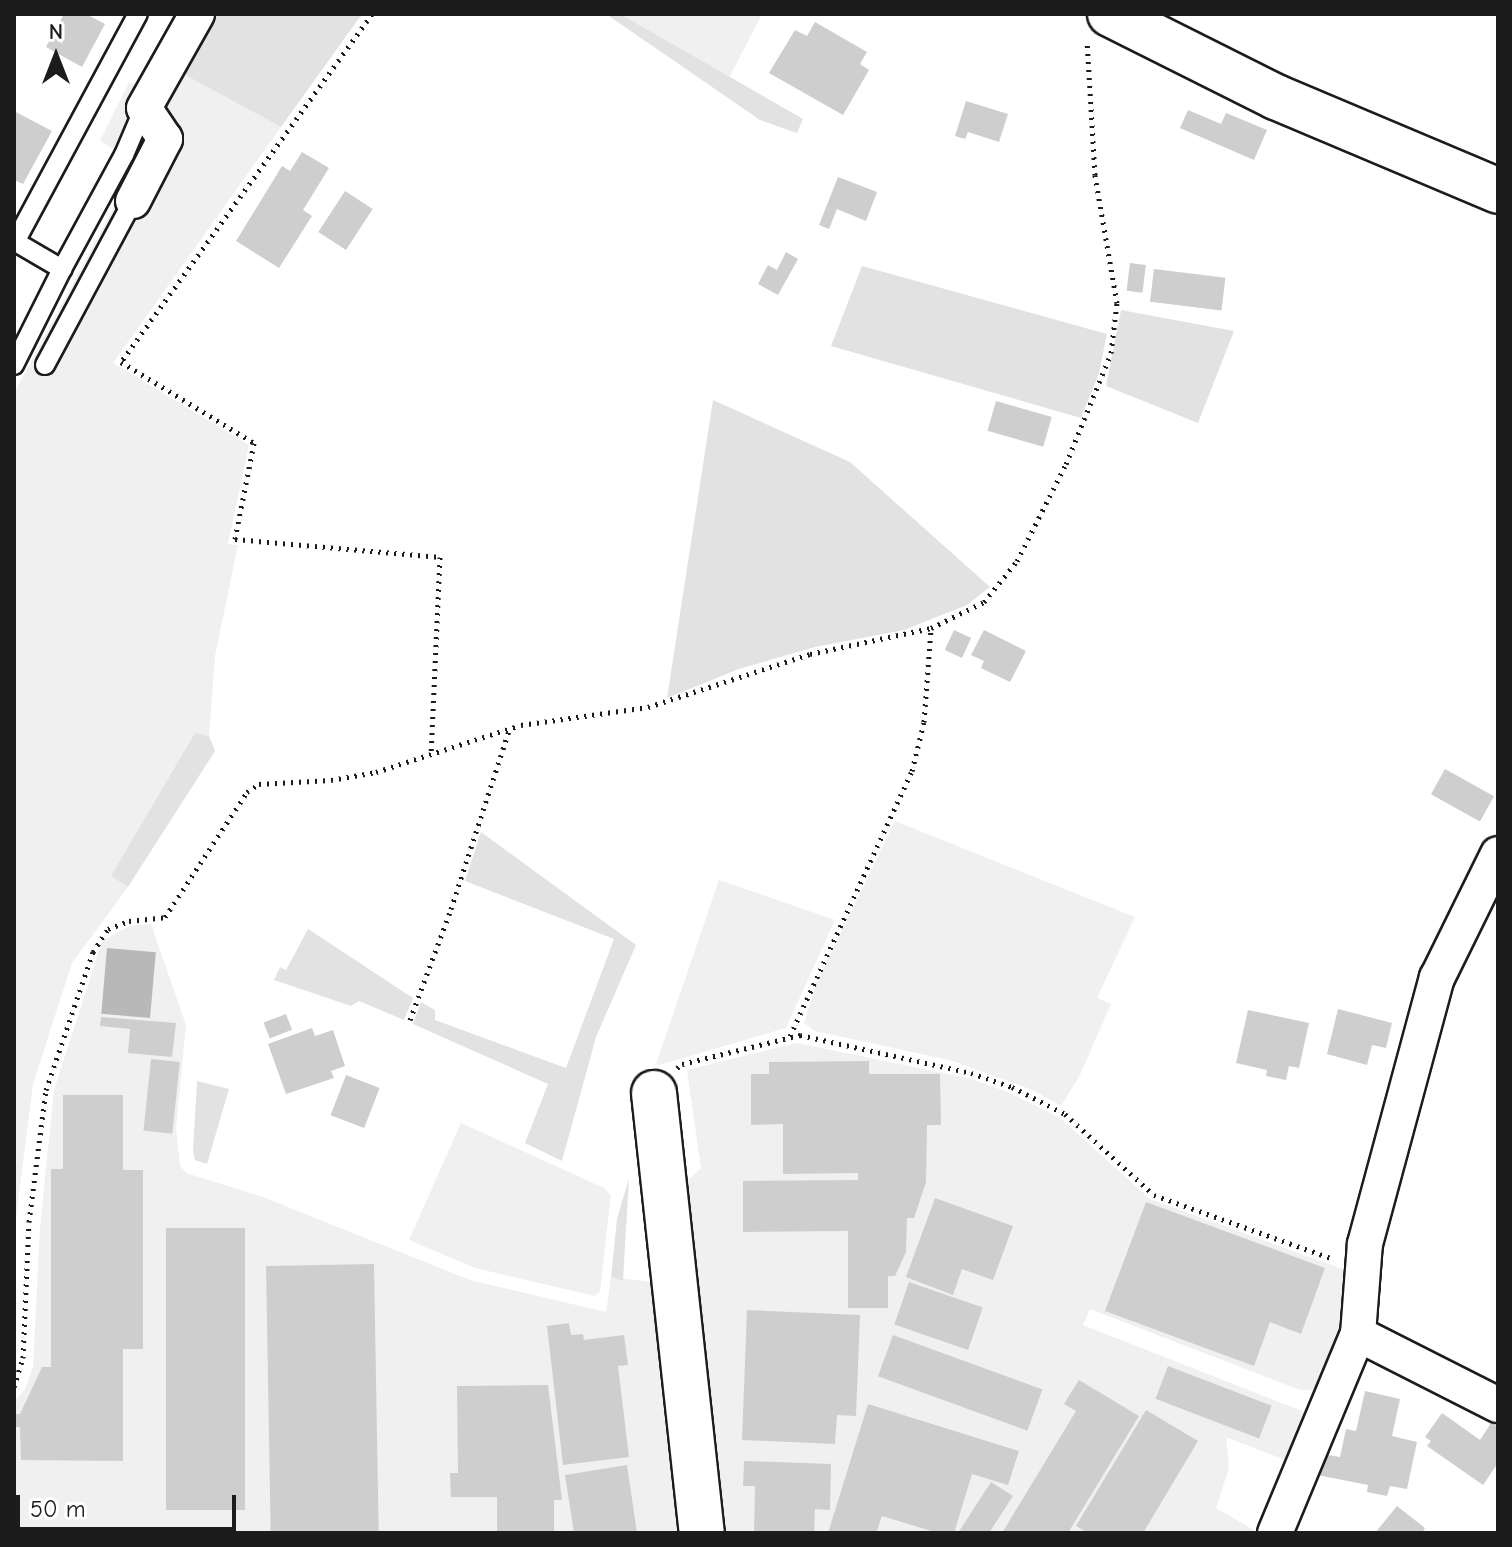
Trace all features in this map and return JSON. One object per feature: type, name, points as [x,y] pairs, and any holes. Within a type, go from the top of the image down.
[{"type":"street","points":[[133,201],[165,139],[144,108],[197,14]]},
{"type":"street","points":[[1098,21],[1498,191]]},
{"type":"street","points":[[1275,1533],[1358,1334],[1361,1269],[1437,978],[1498,854]]},
{"type":"street","points":[[654,1093],[702,1533]]},
{"type":"street","points":[[1358,1334],[1498,1405]]},
{"type":"lane","points":[[62,269],[15,242],[138,14]]},
{"type":"lane","points":[[14,365],[124,155],[144,108]]},
{"type":"lane","points":[[45,365],[133,201]]},
{"type":"path","points":[[372,14],[121,362],[254,443],[235,539],[440,557],[431,755]]},
{"type":"path","points":[[14,1387],[23,1358],[29,1222],[46,1090],[93,952],[108,929],[129,921],[165,917],[247,792],[259,784],[331,780],[376,772],[509,729],[648,707],[810,654],[931,628],[984,602],[1017,561],[1066,464],[1111,353],[1117,303],[1095,175],[1098,21]]},
{"type":"path","points":[[790,1036],[912,771],[924,722],[931,628]]},
{"type":"path","points":[[410,1020],[451,909],[509,729]]},
{"type":"path","points":[[654,1093],[682,1064],[790,1036],[800,1035],[905,1057],[1012,1087],[1065,1114],[1154,1195],[1361,1269]]},
{"type":"shaded area","points":[[209,14],[362,14],[281,127],[178,71]]},
{"type":"shaded area","points":[[606,14],[620,14],[803,119],[797,133],[760,120]]},
{"type":"shaded area","points":[[620,14],[762,14],[729,78]]},
{"type":"shaded area","points":[[153,57],[281,127],[113,363],[249,445],[228,544],[238,545],[215,656],[209,736],[195,734],[112,876],[128,887],[72,963],[33,1084],[15,1225],[14,1279],[14,393],[138,163],[100,141],[129,82],[138,86]]},
{"type":"shaded area","points":[[862,266],[1107,334],[1099,373],[1081,418],[831,346]]},
{"type":"shaded area","points":[[1121,310],[1234,331],[1198,423],[1106,386]]},
{"type":"shaded area","points":[[713,400],[850,462],[990,587],[967,605],[904,630],[815,647],[739,669],[667,698]]},
{"type":"shaded area","points":[[195,733],[209,736],[215,751],[128,887],[111,876]]},
{"type":"shaded area","points":[[895,821],[1135,917],[1097,998],[1111,1004],[1080,1075],[1061,1106],[1035,1091],[953,1061],[815,1031],[804,1023],[816,984]]},
{"type":"shaded area","points":[[481,832],[636,945],[596,1037],[562,1161],[525,1143],[548,1084],[413,1024],[421,1002],[435,1010],[435,1020],[566,1068],[614,939],[465,881]]},
{"type":"shaded area","points":[[719,880],[835,920],[786,1028],[656,1064]]},
{"type":"shaded area","points":[[151,924],[186,1025],[176,1128],[180,1165],[186,1173],[263,1197],[470,1280],[606,1312],[611,1277],[651,1282],[682,1533],[14,1533],[14,1402],[25,1389],[33,1367],[40,1227],[54,1090],[102,941],[129,926]]},
{"type":"shaded area","points":[[308,929],[413,998],[404,1020],[359,1001],[351,1006],[274,980],[280,967],[286,970]]},
{"type":"shaded area","points":[[107,948],[156,952],[150,1018],[101,1014]]},
{"type":"shaded area","points":[[797,1043],[968,1078],[1008,1092],[1060,1118],[1150,1199],[1348,1271],[1349,1333],[1319,1390],[1300,1390],[1090,1309],[1083,1325],[1307,1413],[1298,1465],[1226,1437],[1229,1468],[1216,1508],[1259,1533],[721,1533],[681,1187],[701,1168],[687,1070]]},
{"type":"shaded area","points":[[197,1081],[229,1089],[207,1164],[195,1160],[193,1151]]},
{"type":"shaded area","points":[[461,1123],[604,1188],[611,1195],[600,1291],[595,1296],[475,1268],[409,1240]]},
{"type":"shaded area","points":[[629,1178],[623,1281],[611,1277],[617,1219]]},
{"type":"building","points":[[64,14],[86,14],[105,24],[82,67],[46,47]]},
{"type":"building","points":[[815,22],[867,52],[860,64],[869,70],[843,115],[769,73],[795,30],[807,36]]},
{"type":"building","points":[[966,101],[1008,114],[999,142],[968,132],[965,139],[955,136]]},
{"type":"building","points":[[1188,110],[1221,124],[1226,113],[1267,130],[1254,160],[1180,128]]},
{"type":"building","points":[[14,111],[52,131],[23,184],[14,180]]},
{"type":"building","points":[[302,152],[329,168],[303,210],[312,216],[279,268],[236,241],[282,166],[290,171]]},
{"type":"building","points":[[838,177],[877,192],[866,221],[837,209],[829,229],[819,225]]},
{"type":"building","points":[[345,191],[373,209],[346,250],[318,232]]},
{"type":"building","points":[[786,252],[798,259],[778,295],[758,284],[768,265],[777,270]]},
{"type":"building","points":[[1130,263],[1146,265],[1142,293],[1127,291]]},
{"type":"building","points":[[1154,269],[1225,278],[1221,311],[1150,302]]},
{"type":"building","points":[[996,401],[1052,417],[1043,447],[987,431]]},
{"type":"building","points":[[954,630],[971,638],[962,658],[945,650]]},
{"type":"building","points":[[984,630],[1026,651],[1010,682],[981,668],[984,661],[971,655]]},
{"type":"building","points":[[1445,769],[1494,796],[1480,822],[1431,794]]},
{"type":"building","points":[[1338,1009],[1392,1023],[1386,1048],[1372,1045],[1367,1065],[1327,1054]]},
{"type":"building","points":[[1248,1010],[1309,1023],[1299,1068],[1289,1066],[1286,1080],[1266,1076],[1267,1070],[1236,1063]]},
{"type":"building","points":[[286,1014],[292,1030],[270,1038],[264,1023]]},
{"type":"building","points":[[101,1017],[176,1023],[172,1057],[128,1053],[130,1029],[100,1026]]},
{"type":"building","points":[[312,1028],[315,1036],[333,1030],[345,1066],[331,1071],[334,1078],[286,1094],[268,1044]]},
{"type":"building","points":[[151,1059],[180,1062],[172,1134],[143,1131]]},
{"type":"building","points":[[869,1061],[869,1074],[940,1074],[941,1125],[927,1125],[926,1182],[914,1218],[907,1218],[906,1252],[895,1276],[888,1276],[888,1308],[848,1308],[848,1231],[743,1232],[743,1181],[858,1180],[858,1173],[783,1174],[783,1124],[751,1125],[751,1074],[769,1074],[769,1062]]},
{"type":"building","points":[[346,1075],[380,1088],[364,1128],[331,1115]]},
{"type":"building","points":[[63,1095],[123,1095],[123,1170],[143,1170],[143,1349],[123,1349],[123,1461],[21,1460],[20,1427],[14,1427],[14,1414],[20,1414],[42,1367],[51,1367],[51,1169],[63,1169]]},
{"type":"building","points":[[935,1198],[1013,1226],[993,1280],[962,1269],[953,1295],[906,1277]]},
{"type":"building","points":[[1146,1202],[1325,1268],[1301,1334],[1270,1322],[1254,1366],[1105,1311]]},
{"type":"building","points":[[166,1228],[245,1228],[245,1510],[166,1510]]},
{"type":"building","points":[[374,1264],[379,1533],[271,1533],[266,1266]]},
{"type":"building","points":[[909,1282],[983,1307],[968,1350],[894,1325]]},
{"type":"building","points":[[747,1310],[860,1315],[856,1416],[837,1415],[835,1444],[742,1440]]},
{"type":"building","points":[[569,1323],[571,1335],[583,1334],[584,1340],[624,1335],[628,1365],[618,1366],[629,1457],[563,1465],[547,1326]]},
{"type":"building","points":[[893,1335],[1042,1389],[1027,1431],[878,1376]]},
{"type":"building","points":[[1168,1366],[1272,1406],[1259,1438],[1155,1399]]},
{"type":"building","points":[[1079,1380],[1139,1416],[1068,1533],[1002,1533],[1076,1411],[1064,1404]]},
{"type":"building","points":[[548,1385],[562,1500],[554,1500],[554,1533],[497,1533],[497,1497],[451,1497],[450,1473],[458,1473],[457,1386]]},
{"type":"building","points":[[1365,1391],[1400,1399],[1392,1436],[1417,1442],[1407,1489],[1390,1486],[1387,1496],[1367,1492],[1368,1485],[1312,1474],[1316,1453],[1340,1457],[1346,1429],[1356,1431]]},
{"type":"building","points":[[868,1404],[1019,1451],[1008,1485],[972,1474],[954,1533],[938,1533],[882,1516],[876,1533],[828,1533]]},
{"type":"building","points":[[1146,1410],[1198,1441],[1143,1533],[1088,1533],[1076,1526]]},
{"type":"building","points":[[1442,1413],[1480,1440],[1491,1423],[1498,1427],[1498,1463],[1483,1485],[1427,1446],[1431,1441],[1425,1437]]},
{"type":"building","points":[[744,1461],[831,1464],[830,1510],[815,1509],[814,1533],[754,1533],[755,1486],[743,1486]]},
{"type":"building","points":[[627,1465],[637,1533],[574,1533],[565,1475]]},
{"type":"building","points":[[991,1482],[1013,1496],[989,1533],[958,1533]]},
{"type":"building","points":[[1397,1506],[1425,1528],[1422,1533],[1375,1533]]}]
